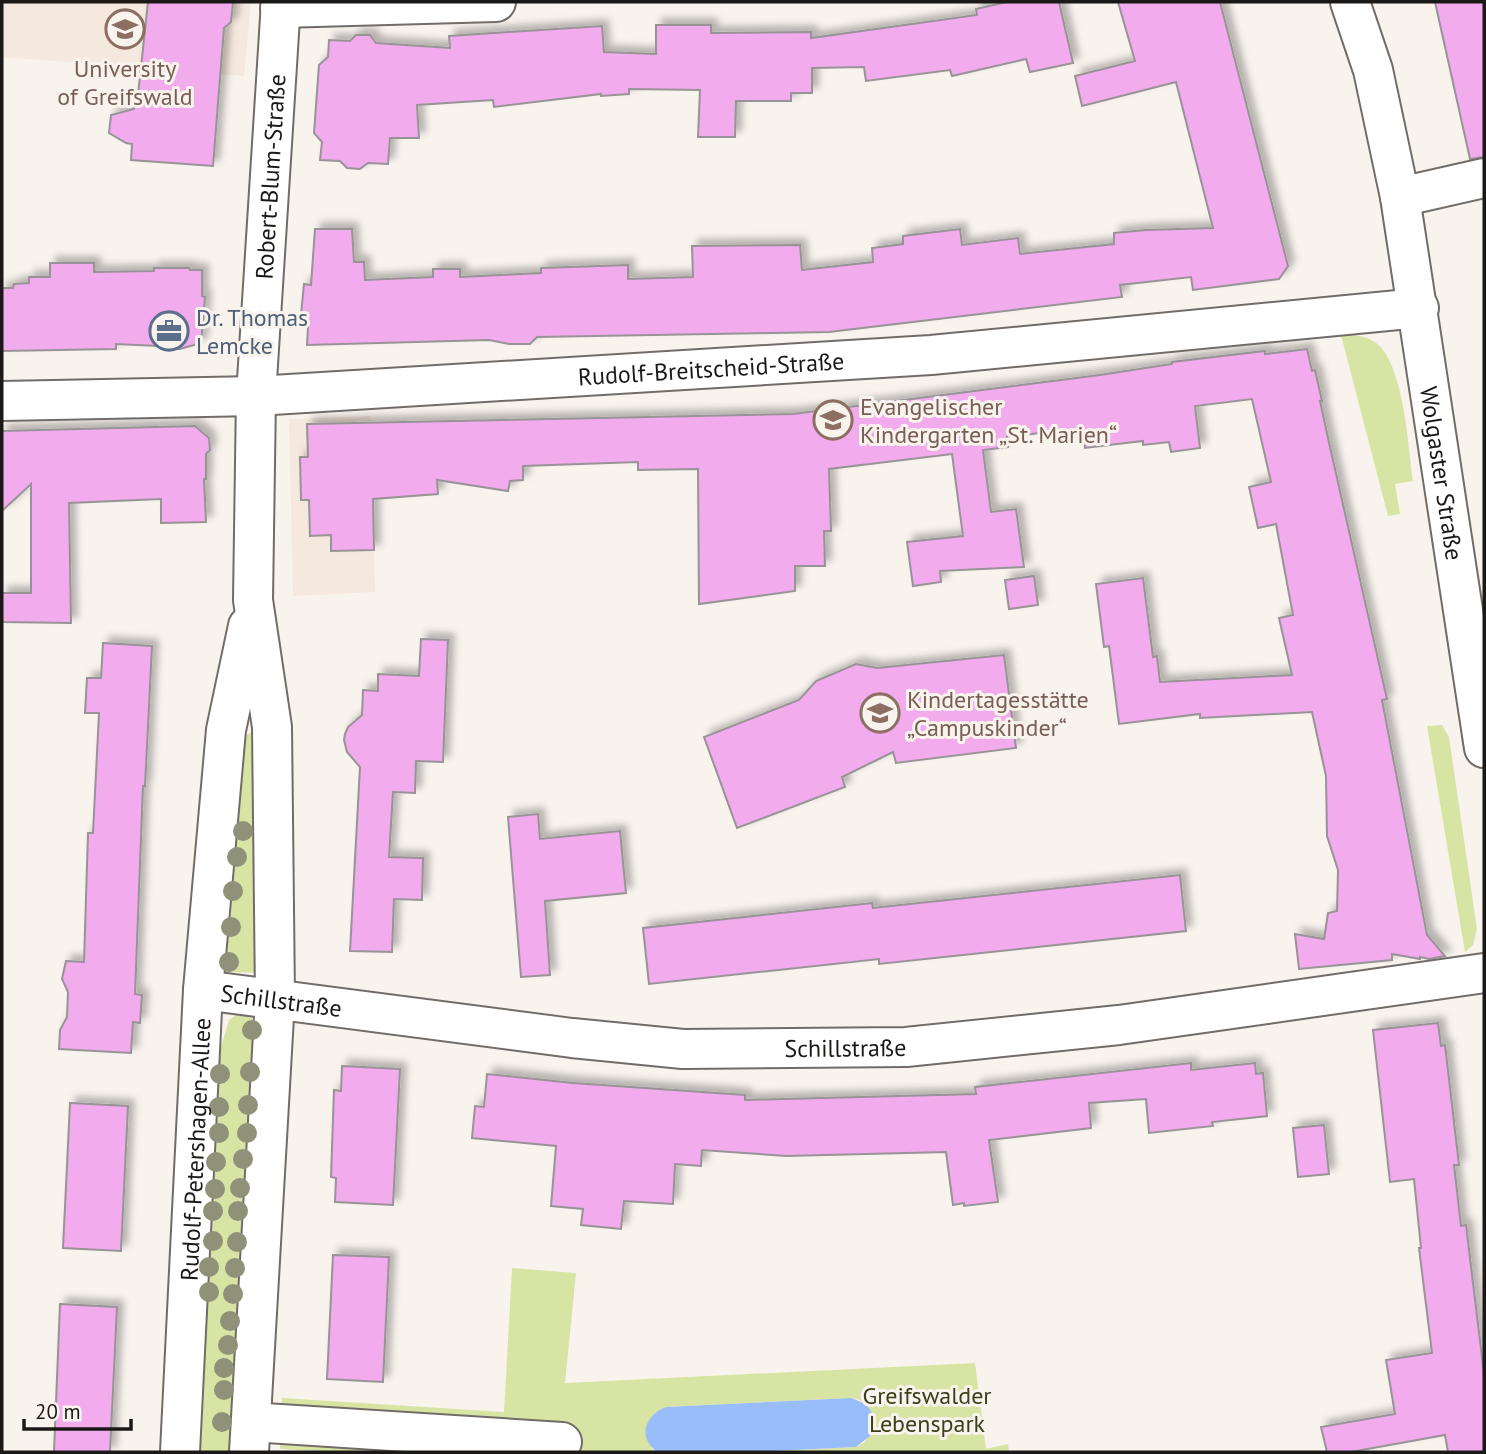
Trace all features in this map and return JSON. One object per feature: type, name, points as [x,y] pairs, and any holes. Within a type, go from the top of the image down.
[{"type":"street","points":[[281,5],[496,2]]},
{"type":"street","name":"Wolgaster Straße","points":[[1350,2],[1373,70],[1400,197],[1484,748]]},
{"type":"street","name":"Robert-Blum-Straße","points":[[256,396],[281,5]]},
{"type":"street","points":[[1400,197],[1484,178]]},
{"type":"street","name":"Rudolf-Breitscheid-Straße","points":[[2,401],[256,396],[931,355],[1419,308]]},
{"type":"street","name":"Rudolf-Petershagen-Allee","points":[[250,1437],[275,999],[272,727],[253,600],[256,396]]},
{"type":"street","name":"Rudolf-Petershagen-Allee","points":[[180,1452],[203,990],[226,730],[253,600]]},
{"type":"street","name":"Schillstraße","points":[[203,990],[572,1038],[683,1049],[906,1047],[1119,1025],[1484,974]]},
{"type":"street","points":[[250,1437],[562,1442]]},
{"type":"shaded area","name":"University of Greifswald","points":[[2,2],[251,2],[244,76],[2,57]]},
{"type":"shaded area","points":[[371,416],[375,592],[293,596],[289,419]]},
{"type":"green space","points":[[1341,335],[1362,336],[1373,341],[1392,365],[1403,405],[1413,481],[1395,484],[1400,514],[1388,516]]},
{"type":"green space","points":[[1442,725],[1449,737],[1477,929],[1473,945],[1465,952],[1427,726]]},
{"type":"green space","points":[[254,731],[266,973],[226,972],[237,809],[245,736]]},
{"type":"green space","points":[[242,1011],[251,1017],[258,1031],[237,1452],[195,1452],[220,1050],[229,1020]]},
{"type":"green space","name":"Greifswalder Lebenspark","points":[[512,1268],[576,1273],[565,1383],[975,1363],[986,1449],[1008,1444],[1009,1452],[750,1452],[856,1447],[865,1442],[873,1429],[860,1400],[852,1398],[666,1407],[651,1448],[657,1452],[343,1452],[280,1449],[282,1398],[504,1412]]},
{"type":"water","points":[[852,1398],[867,1405],[872,1413],[873,1429],[870,1436],[856,1447],[750,1452],[657,1452],[647,1440],[646,1427],[649,1421],[666,1407]]},
{"type":"building","points":[[148,2],[233,2],[231,22],[224,28],[213,166],[131,160],[132,144],[109,133],[111,115],[134,109],[135,94],[138,95]]},
{"type":"building","points":[[1007,2],[1059,2],[1073,63],[1030,72],[1026,59],[952,76],[950,70],[866,81],[864,67],[812,68],[812,93],[791,93],[791,101],[736,101],[735,137],[698,137],[700,90],[629,89],[629,94],[601,94],[494,107],[493,100],[417,105],[419,138],[390,138],[388,164],[368,163],[360,169],[347,168],[340,161],[320,160],[322,142],[314,133],[319,65],[328,57],[329,40],[350,41],[356,35],[370,35],[376,43],[450,48],[449,36],[602,26],[604,52],[656,54],[656,25],[711,25],[711,33],[811,32],[811,38],[977,15],[976,9]]},
{"type":"building","points":[[1118,2],[1220,2],[1288,266],[1279,279],[1193,290],[1191,277],[1120,285],[1122,297],[829,332],[537,337],[530,344],[489,340],[307,345],[308,326],[300,325],[304,284],[311,285],[315,229],[352,229],[354,262],[364,262],[365,280],[433,277],[433,269],[460,269],[460,277],[541,273],[541,268],[628,265],[628,279],[693,277],[692,246],[800,245],[802,270],[873,262],[872,248],[903,244],[903,236],[960,229],[962,245],[1018,238],[1020,254],[1114,244],[1114,233],[1213,228],[1176,82],[1082,106],[1075,76],[1135,61]]},
{"type":"building","points":[[1435,2],[1484,2],[1484,157],[1470,159]]},
{"type":"building","points":[[50,263],[94,263],[94,272],[154,271],[154,268],[202,270],[202,296],[205,297],[201,343],[180,349],[116,344],[116,349],[2,351],[2,288],[29,283],[29,277],[50,277]]},
{"type":"building","points":[[1307,349],[1312,371],[1315,370],[1387,699],[1382,700],[1427,935],[1445,956],[1420,959],[1392,954],[1392,960],[1299,969],[1295,934],[1324,939],[1328,913],[1337,911],[1338,870],[1327,836],[1326,776],[1312,712],[1200,718],[1200,714],[1119,724],[1109,646],[1104,647],[1096,584],[1143,578],[1153,657],[1157,656],[1160,682],[1292,675],[1279,618],[1293,615],[1276,524],[1258,528],[1249,487],[1271,482],[1252,399],[1195,406],[1200,448],[1171,452],[1169,442],[1143,445],[1143,441],[1085,448],[1082,428],[1007,437],[1008,447],[983,450],[991,512],[1016,509],[1024,567],[940,571],[941,582],[913,586],[907,542],[963,536],[952,454],[829,469],[831,531],[824,531],[825,566],[795,566],[795,591],[699,604],[698,469],[638,470],[638,462],[523,466],[523,480],[510,481],[508,491],[437,480],[438,494],[373,499],[374,550],[331,551],[331,535],[310,536],[309,500],[301,500],[300,457],[308,457],[307,424],[793,414],[1100,375],[1172,362]]},
{"type":"building","points":[[195,426],[209,438],[210,450],[206,454],[204,479],[206,522],[161,523],[161,499],[69,503],[71,623],[2,622],[2,593],[31,593],[31,484],[2,511],[2,431]]},
{"type":"building","points":[[1034,576],[1038,605],[1009,609],[1005,580]]},
{"type":"building","points":[[421,639],[448,640],[443,762],[416,761],[415,793],[393,792],[389,857],[423,858],[422,900],[394,899],[392,952],[350,951],[360,767],[347,752],[345,734],[348,727],[362,715],[363,690],[378,691],[378,674],[419,676]]},
{"type":"building","points":[[103,643],[152,646],[143,786],[135,994],[142,995],[140,1023],[133,1022],[131,1053],[59,1049],[60,1030],[67,1017],[68,992],[62,979],[66,961],[84,962],[88,833],[93,833],[99,713],[85,713],[87,678],[101,678]]},
{"type":"building","points":[[1004,655],[1016,748],[896,763],[893,752],[842,777],[845,787],[737,828],[704,737],[799,700],[816,681],[856,664],[877,668]]},
{"type":"building","points":[[538,814],[540,839],[620,831],[626,893],[545,901],[550,975],[521,977],[508,817]]},
{"type":"building","points":[[1180,875],[1186,931],[879,964],[879,959],[649,984],[643,928],[872,903],[873,908]]},
{"type":"building","points":[[1438,1023],[1441,1046],[1445,1045],[1459,1165],[1454,1165],[1461,1226],[1466,1225],[1484,1374],[1484,1452],[1448,1452],[1445,1435],[1351,1452],[1327,1452],[1321,1427],[1395,1414],[1386,1360],[1432,1353],[1419,1248],[1414,1179],[1390,1182],[1373,1030]]},
{"type":"building","points":[[1191,1063],[1191,1070],[1255,1063],[1256,1074],[1263,1073],[1267,1116],[1212,1122],[1213,1126],[1149,1133],[1146,1099],[1089,1103],[1091,1128],[989,1140],[998,1202],[964,1206],[964,1203],[953,1205],[946,1152],[786,1156],[702,1150],[701,1166],[675,1164],[673,1204],[624,1201],[621,1229],[581,1225],[583,1209],[551,1206],[556,1146],[472,1138],[475,1106],[484,1107],[487,1074],[745,1095],[745,1100],[976,1094],[975,1087]]},
{"type":"building","points":[[342,1066],[400,1069],[393,1205],[335,1202],[336,1178],[331,1177],[334,1090],[341,1091]]},
{"type":"building","points":[[70,1103],[128,1106],[121,1251],[63,1248]]},
{"type":"building","points":[[1324,1125],[1329,1174],[1298,1177],[1293,1128]]},
{"type":"building","points":[[333,1255],[389,1257],[383,1382],[327,1379]]},
{"type":"building","points":[[60,1304],[117,1307],[110,1452],[54,1452]]},
{"type":"place","name":"University of Greifswald","points":[[125,29]]},
{"type":"place","name":"Dr. Thomas Lemcke","points":[[169,331]]},
{"type":"place","name":"Evangelischer Kindergarten „St. Marien“","points":[[833,420]]},
{"type":"place","name":"Kindertagesstätte „Campuskinder“","points":[[880,713]]}]
